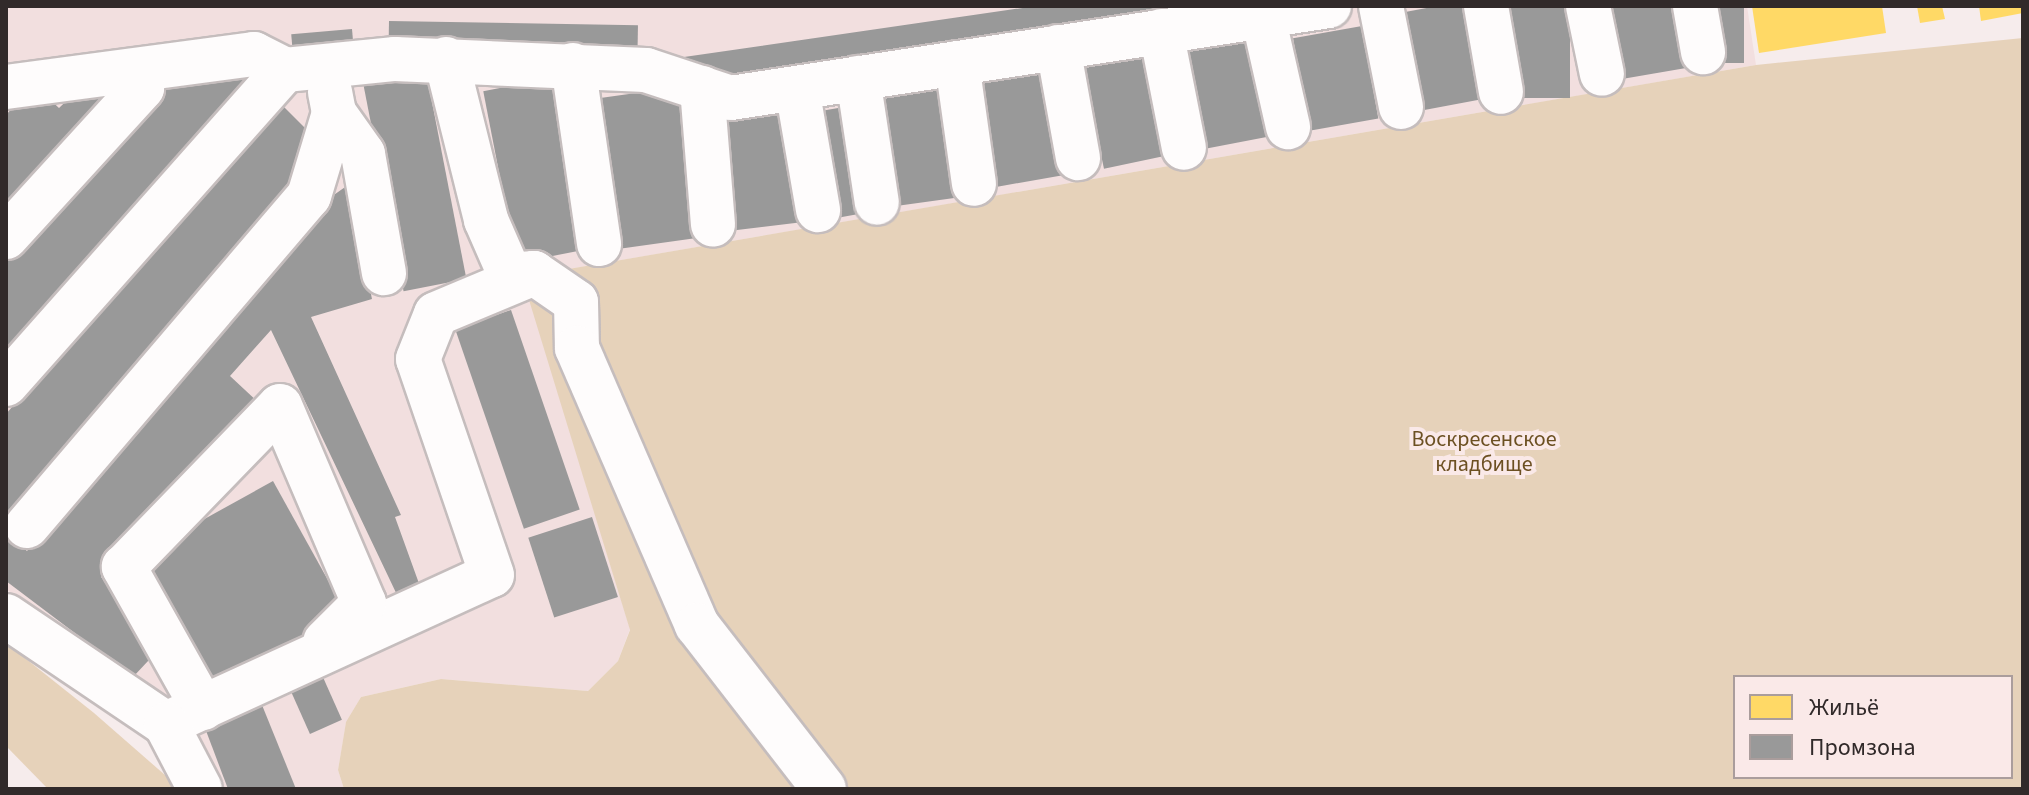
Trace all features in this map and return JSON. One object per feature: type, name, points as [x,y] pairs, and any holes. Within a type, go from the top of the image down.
[{"type":"lane","points":[[6,87],[254,54],[305,68],[446,59],[646,70],[731,98],[1329,6]]},
{"type":"lane","points":[[1381,6],[1401,107]]},
{"type":"lane","points":[[1486,6],[1501,92]]},
{"type":"lane","points":[[1588,6],[1602,74]]},
{"type":"lane","points":[[1695,6],[1703,52]]},
{"type":"lane","points":[[1263,16],[1288,127]]},
{"type":"lane","points":[[1161,31],[1184,148]]},
{"type":"lane","points":[[1058,47],[1078,158]]},
{"type":"lane","points":[[446,59],[486,220],[510,275],[534,273],[576,302],[577,348],[697,625],[824,789]]},
{"type":"lane","points":[[957,63],[974,184]]},
{"type":"lane","points":[[573,65],[599,244]]},
{"type":"lane","points":[[305,68],[363,154],[384,273]]},
{"type":"lane","points":[[6,384],[305,68]]},
{"type":"lane","points":[[6,237],[142,88],[140,70]]},
{"type":"lane","points":[[858,78],[877,203]]},
{"type":"lane","points":[[702,88],[713,225]]},
{"type":"lane","points":[[797,88],[818,210]]},
{"type":"lane","points":[[27,526],[309,196],[334,113]]},
{"type":"lane","points":[[184,716],[492,575],[418,359],[436,314],[534,273]]},
{"type":"lane","points":[[200,789],[184,716],[124,567],[280,406],[364,603],[329,633],[319,655]]},
{"type":"lane","points":[[6,616],[184,716]]},
{"type":"shaded area","points":[[6,6],[1747,6],[1756,65],[523,277],[630,629],[618,661],[588,691],[441,679],[361,697],[346,723],[338,770],[344,789],[219,789],[199,733],[6,589]]},
{"type":"green space","name":"Воскресенское кладбище","points":[[2023,38],[2023,789],[344,789],[338,770],[346,722],[361,697],[441,679],[588,691],[618,661],[630,630],[522,277],[1756,65]]},
{"type":"green space","points":[[6,643],[94,713],[181,789],[48,789],[6,746]]},
{"type":"building: Жильё","points":[[1752,6],[1882,6],[1886,33],[1759,53]]},
{"type":"building: Жильё","points":[[1917,6],[1942,6],[1945,19],[1920,23]]},
{"type":"building: Жильё","points":[[1979,6],[2022,6],[2023,13],[1981,21]]},
{"type":"building: Промзона","points":[[1036,6],[1233,6],[726,82],[653,55],[684,57]]},
{"type":"building: Промзона","points":[[1437,6],[1465,6],[1483,99],[1419,111],[1400,13]]},
{"type":"building: Промзона","points":[[1505,6],[1570,6],[1570,98],[1505,98]]},
{"type":"building: Промзона","points":[[1609,6],[1675,6],[1686,68],[1622,79]]},
{"type":"building: Промзона","points":[[1715,6],[1744,6],[1744,63],[1715,63]]},
{"type":"building: Промзона","points":[[389,21],[638,25],[638,51],[389,47]]},
{"type":"building: Промзона","points":[[1362,26],[1378,119],[1309,131],[1293,38]]},
{"type":"building: Промзона","points":[[352,29],[354,51],[293,56],[291,34]]},
{"type":"building: Промзона","points":[[1251,36],[1270,136],[1207,149],[1187,48]]},
{"type":"building: Промзона","points":[[1144,54],[1166,156],[1104,169],[1082,67]]},
{"type":"building: Промзона","points":[[425,66],[466,279],[404,291],[362,78]]},
{"type":"building: Промзона","points":[[240,69],[258,82],[6,360],[6,263],[180,72]]},
{"type":"building: Промзона","points":[[1043,71],[1061,175],[997,187],[979,82]]},
{"type":"building: Промзона","points":[[551,78],[584,250],[517,263],[483,91]]},
{"type":"building: Промзона","points":[[84,84],[119,90],[6,212],[6,115],[27,92],[43,93],[59,108]]},
{"type":"building: Промзона","points":[[679,87],[700,238],[618,249],[597,99]]},
{"type":"building: Промзона","points":[[939,90],[954,198],[891,207],[876,99]]},
{"type":"building: Промзона","points":[[276,99],[312,135],[298,189],[6,521],[6,414]]},
{"type":"building: Промзона","points":[[844,107],[863,213],[835,218],[816,112]]},
{"type":"building: Промзона","points":[[788,114],[801,222],[731,231],[718,123]]},
{"type":"building: Промзона","points":[[348,185],[372,299],[311,317],[401,515],[395,517],[421,589],[399,599],[271,330],[230,376],[258,402],[101,577],[164,644],[133,677],[6,581],[6,534],[27,551],[305,237],[298,232],[321,204]]},
{"type":"building: Промзона","points":[[511,310],[580,510],[524,529],[455,329]]},
{"type":"building: Промзона","points":[[273,481],[346,613],[216,685],[143,553]]},
{"type":"building: Промзона","points":[[592,517],[618,597],[554,618],[528,538]]},
{"type":"building: Промзона","points":[[322,675],[342,720],[310,734],[290,689]]},
{"type":"building: Промзона","points":[[262,705],[296,789],[228,789],[205,728]]}]
